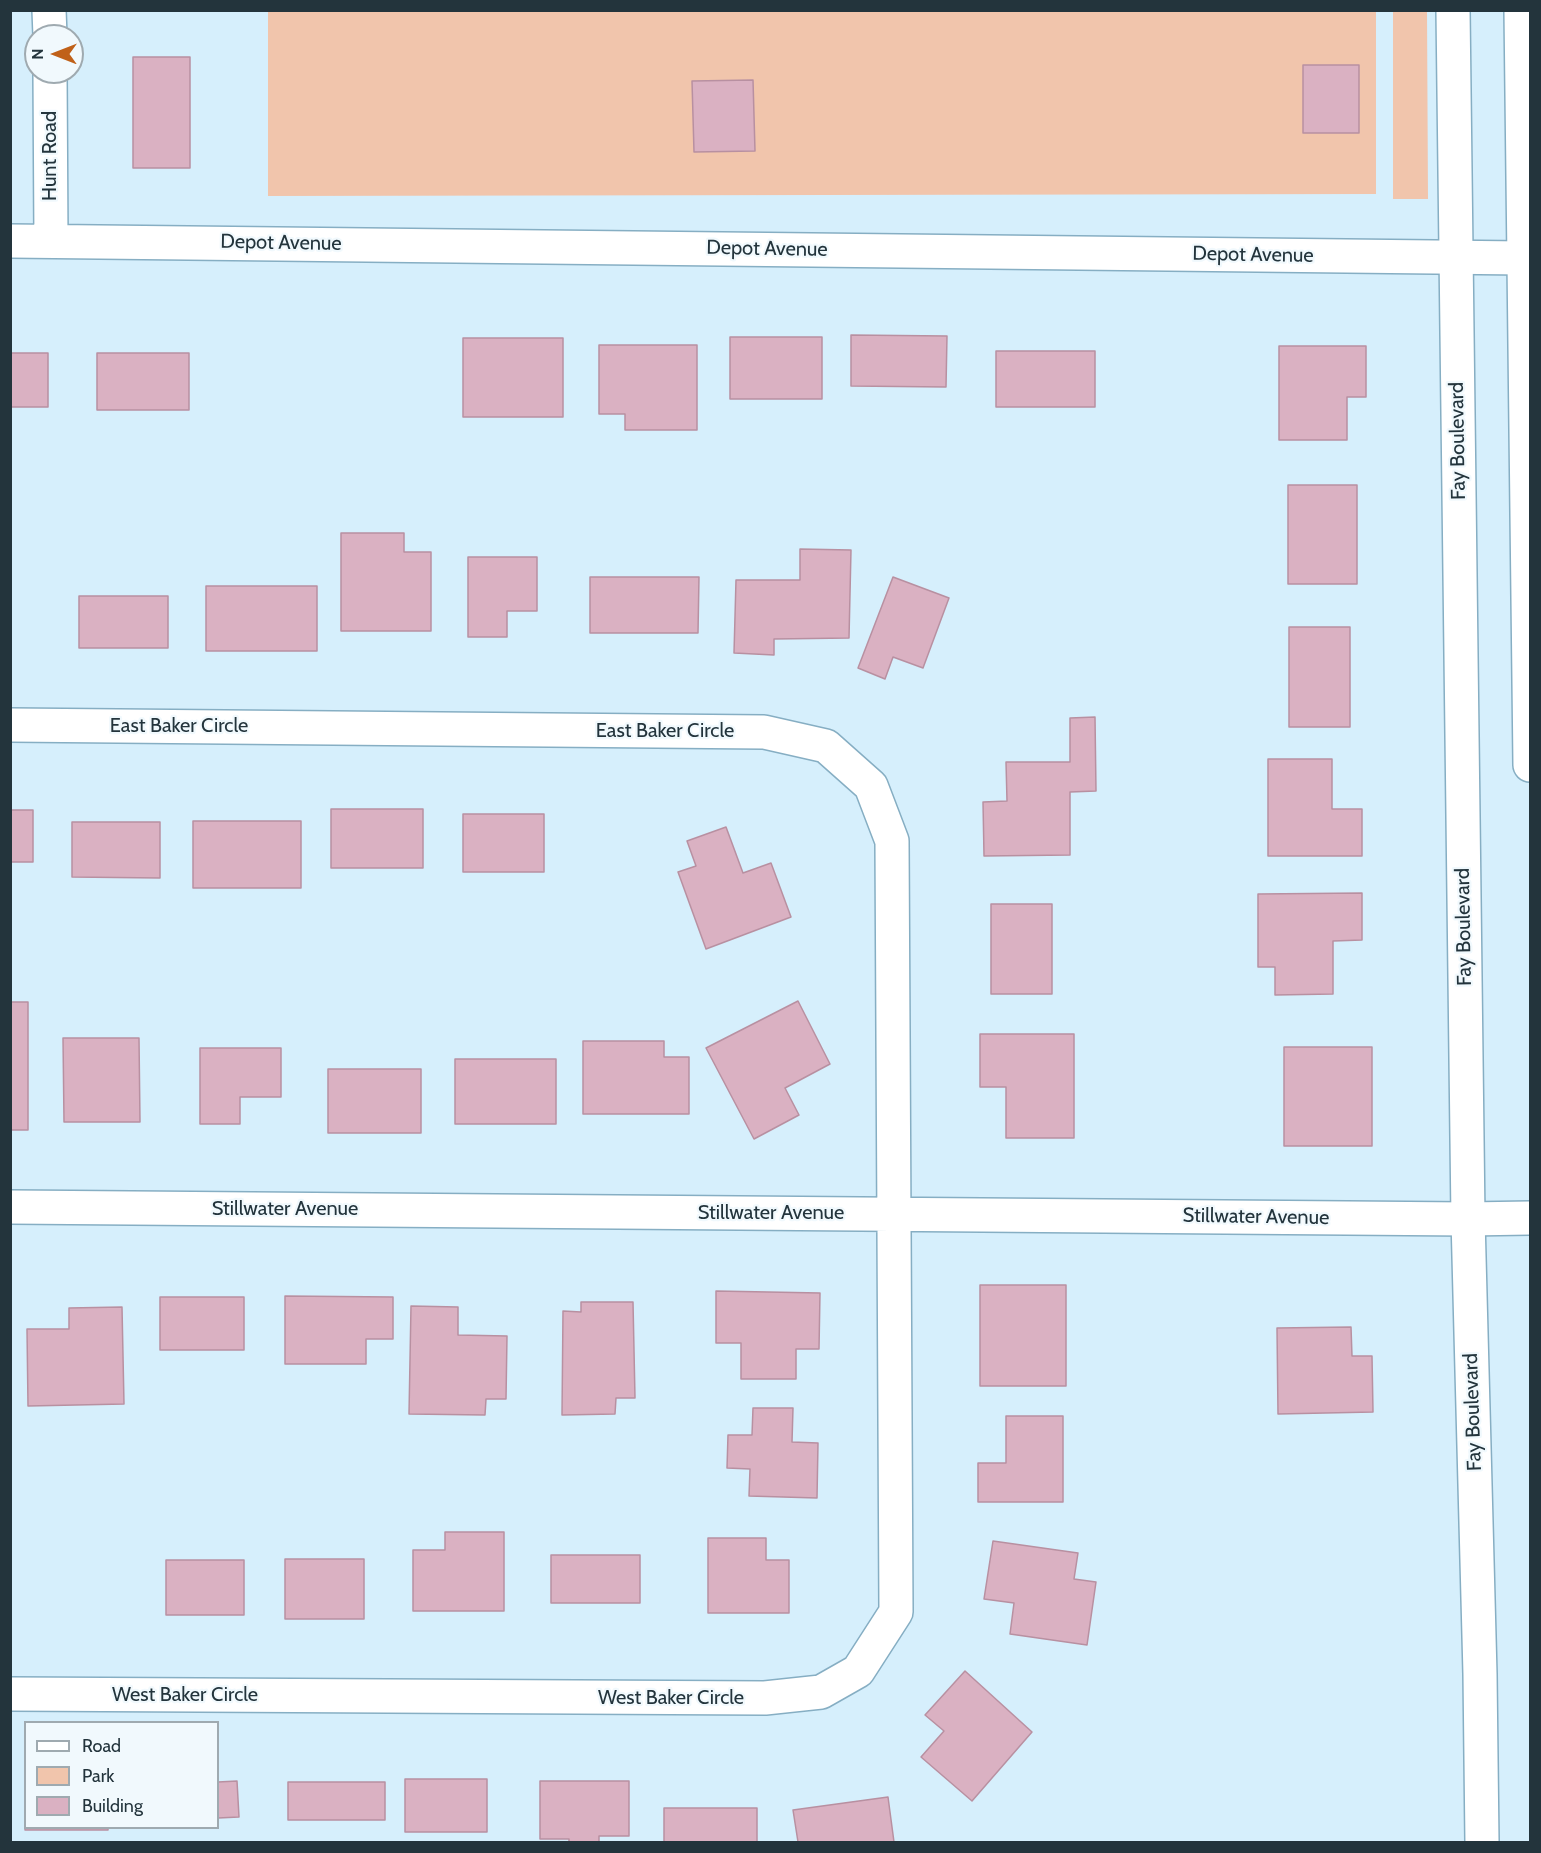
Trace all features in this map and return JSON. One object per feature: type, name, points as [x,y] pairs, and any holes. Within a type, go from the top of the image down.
[{"type":"street","name":"Fay Boulevard","points":[[1453,10],[1468,1219],[1482,1842]]},
{"type":"street","points":[[1521,10],[1530,765]]},
{"type":"street","name":"Hunt Road","points":[[50,84],[51,241]]},
{"type":"street","name":"Depot Avenue","points":[[10,241],[1524,258]]},
{"type":"street","name":"East Baker Circle","points":[[10,725],[764,732],[826,746],[871,786],[892,841],[893,1214]]},
{"type":"street","name":"Stillwater Avenue","points":[[10,1207],[1530,1218]]},
{"type":"street","name":"West Baker Circle","points":[[10,1694],[765,1698],[821,1692],[858,1671],[896,1612],[893,1214]]},
{"type":"green space","points":[[268,11],[1376,11],[1376,194],[268,196]]},
{"type":"green space","points":[[1393,11],[1427,11],[1428,199],[1393,199]]},
{"type":"building","points":[[133,57],[190,57],[190,168],[133,168]]},
{"type":"building","points":[[1303,65],[1359,65],[1359,133],[1303,133]]},
{"type":"building","points":[[753,80],[755,151],[694,152],[692,81]]},
{"type":"building","points":[[851,335],[947,336],[946,387],[851,386]]},
{"type":"building","points":[[730,337],[822,337],[822,399],[730,399]]},
{"type":"building","points":[[463,338],[563,338],[563,417],[463,417]]},
{"type":"building","points":[[599,345],[697,345],[697,430],[625,430],[625,414],[599,414]]},
{"type":"building","points":[[1279,346],[1366,346],[1366,397],[1347,397],[1347,440],[1279,440]]},
{"type":"building","points":[[996,351],[1095,351],[1095,407],[996,407]]},
{"type":"building","points":[[10,353],[48,353],[48,407],[10,407]]},
{"type":"building","points":[[97,353],[189,353],[189,410],[97,410]]},
{"type":"building","points":[[1288,485],[1357,485],[1357,584],[1288,584]]},
{"type":"building","points":[[341,533],[404,533],[404,552],[431,552],[431,631],[341,631]]},
{"type":"building","points":[[800,549],[851,550],[849,638],[774,639],[774,655],[734,653],[736,580],[800,580]]},
{"type":"building","points":[[468,557],[537,557],[537,611],[507,611],[507,637],[468,637]]},
{"type":"building","points":[[590,577],[699,577],[698,633],[590,633]]},
{"type":"building","points":[[893,577],[949,598],[923,668],[893,657],[885,679],[858,668]]},
{"type":"building","points":[[206,586],[317,586],[317,651],[206,651]]},
{"type":"building","points":[[79,596],[168,596],[168,648],[79,648]]},
{"type":"building","points":[[1289,627],[1350,627],[1350,727],[1289,727]]},
{"type":"building","points":[[1095,717],[1096,791],[1070,792],[1070,855],[984,856],[983,802],[1007,801],[1006,762],[1070,762],[1070,718]]},
{"type":"building","points":[[1268,759],[1332,759],[1332,809],[1362,809],[1362,856],[1268,856]]},
{"type":"building","points":[[331,809],[423,809],[423,868],[331,868]]},
{"type":"building","points":[[10,810],[33,810],[33,862],[10,862]]},
{"type":"building","points":[[463,814],[544,814],[544,872],[463,872]]},
{"type":"building","points":[[193,821],[301,821],[301,888],[193,888]]},
{"type":"building","points":[[72,822],[160,822],[160,878],[72,877]]},
{"type":"building","points":[[726,827],[743,873],[771,863],[791,917],[706,949],[678,872],[696,866],[687,841]]},
{"type":"building","points":[[1362,893],[1362,940],[1333,941],[1333,994],[1275,995],[1275,967],[1258,967],[1258,894]]},
{"type":"building","points":[[991,904],[1052,904],[1052,994],[991,994]]},
{"type":"building","points":[[798,1001],[830,1064],[785,1088],[799,1115],[754,1139],[706,1048]]},
{"type":"building","points":[[10,1002],[28,1002],[28,1130],[10,1130]]},
{"type":"building","points":[[980,1034],[1074,1034],[1074,1138],[1006,1138],[1006,1087],[980,1087]]},
{"type":"building","points":[[63,1038],[139,1038],[140,1122],[64,1122]]},
{"type":"building","points":[[583,1041],[664,1041],[664,1057],[689,1057],[689,1114],[583,1114]]},
{"type":"building","points":[[1284,1047],[1372,1047],[1372,1146],[1284,1146]]},
{"type":"building","points":[[200,1048],[281,1048],[281,1097],[240,1097],[240,1124],[200,1124]]},
{"type":"building","points":[[455,1059],[556,1059],[556,1124],[455,1124]]},
{"type":"building","points":[[328,1069],[421,1069],[421,1133],[328,1133]]},
{"type":"building","points":[[980,1285],[1066,1285],[1066,1386],[980,1386]]},
{"type":"building","points":[[716,1291],[820,1293],[819,1349],[796,1349],[796,1379],[741,1379],[741,1343],[716,1343]]},
{"type":"building","points":[[285,1296],[393,1297],[393,1339],[366,1339],[366,1364],[285,1364]]},
{"type":"building","points":[[160,1297],[244,1297],[244,1350],[160,1350]]},
{"type":"building","points":[[581,1302],[633,1302],[635,1398],[616,1398],[615,1414],[562,1415],[563,1311],[581,1312]]},
{"type":"building","points":[[411,1306],[458,1307],[458,1335],[507,1336],[506,1399],[486,1399],[485,1415],[409,1414]]},
{"type":"building","points":[[122,1307],[124,1404],[28,1406],[27,1329],[69,1329],[69,1308]]},
{"type":"building","points":[[1351,1327],[1352,1356],[1372,1356],[1373,1412],[1278,1414],[1277,1328]]},
{"type":"building","points":[[753,1408],[793,1408],[792,1442],[818,1443],[817,1498],[749,1496],[750,1469],[727,1468],[728,1435],[752,1435]]},
{"type":"building","points":[[1006,1416],[1063,1416],[1063,1502],[978,1502],[978,1463],[1006,1463]]},
{"type":"building","points":[[445,1532],[504,1532],[504,1611],[413,1611],[413,1550],[445,1550]]},
{"type":"building","points":[[708,1538],[766,1538],[766,1560],[789,1560],[789,1613],[708,1613]]},
{"type":"building","points":[[993,1541],[1078,1553],[1074,1579],[1096,1582],[1087,1645],[1010,1634],[1014,1603],[984,1599]]},
{"type":"building","points":[[551,1555],[640,1555],[640,1603],[551,1603]]},
{"type":"building","points":[[285,1559],[364,1559],[364,1619],[285,1619]]},
{"type":"building","points":[[166,1560],[244,1560],[244,1615],[166,1615]]},
{"type":"building","points":[[965,1671],[1032,1732],[972,1801],[921,1757],[944,1731],[925,1715]]},
{"type":"building","points":[[405,1779],[487,1779],[487,1832],[405,1832]]},
{"type":"building","points":[[237,1781],[239,1817],[219,1818],[219,1782]]},
{"type":"building","points":[[540,1781],[629,1781],[629,1836],[599,1836],[599,1842],[540,1839]]},
{"type":"building","points":[[288,1782],[385,1782],[385,1820],[288,1820]]},
{"type":"building","points":[[888,1797],[894,1842],[798,1842],[793,1810]]},
{"type":"building","points":[[664,1808],[757,1808],[757,1842],[664,1842]]},
{"type":"building","points":[[25,1829],[108,1829],[108,1830]]}]
